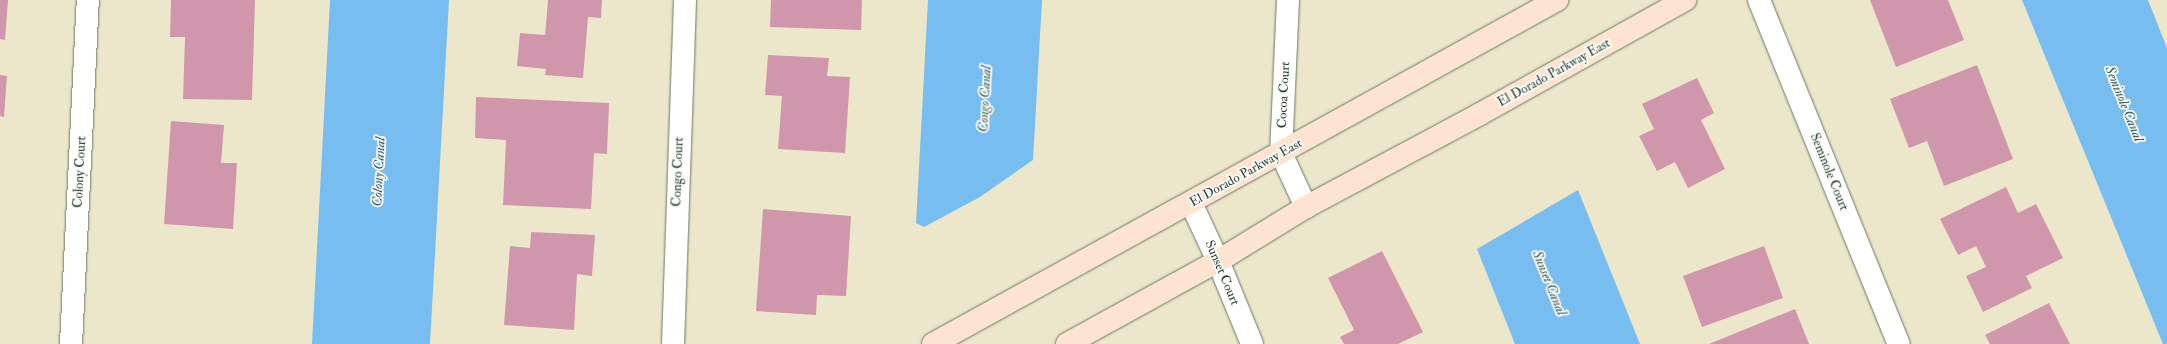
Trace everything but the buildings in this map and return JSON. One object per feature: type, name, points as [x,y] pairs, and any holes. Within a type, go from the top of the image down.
[{"type":"street","name":"Colony Court","points":[[71,344],[88,0]]},
{"type":"street","name":"Congo Court","points":[[673,344],[685,0]]},
{"type":"street","name":"Cocoa Court","points":[[1288,0],[1281,153],[1306,207]]},
{"type":"street","name":"El Dorado Parkway East","points":[[933,344],[1192,203],[1557,0]]},
{"type":"street","name":"El Dorado Parkway East","points":[[1067,344],[1218,261],[1306,207],[1480,114],[1685,0]]},
{"type":"street","name":"Seminole Court","points":[[1759,0],[1899,344]]},
{"type":"street","name":"Sunset Court","points":[[1192,203],[1218,261],[1252,344]]},
{"type":"water","name":"Colony Canal","points":[[330,0],[449,0],[430,344],[312,344]]},
{"type":"water","name":"Congo Canal","points":[[928,0],[1042,0],[1033,160],[980,197],[924,227],[916,223]]},
{"type":"water","name":"Seminole Canal","points":[[2022,0],[2148,0],[2167,48],[2167,344],[2163,344]]},
{"type":"water","name":"Sunset Canal","points":[[1578,190],[1640,344],[1515,344],[1477,249]]}]
